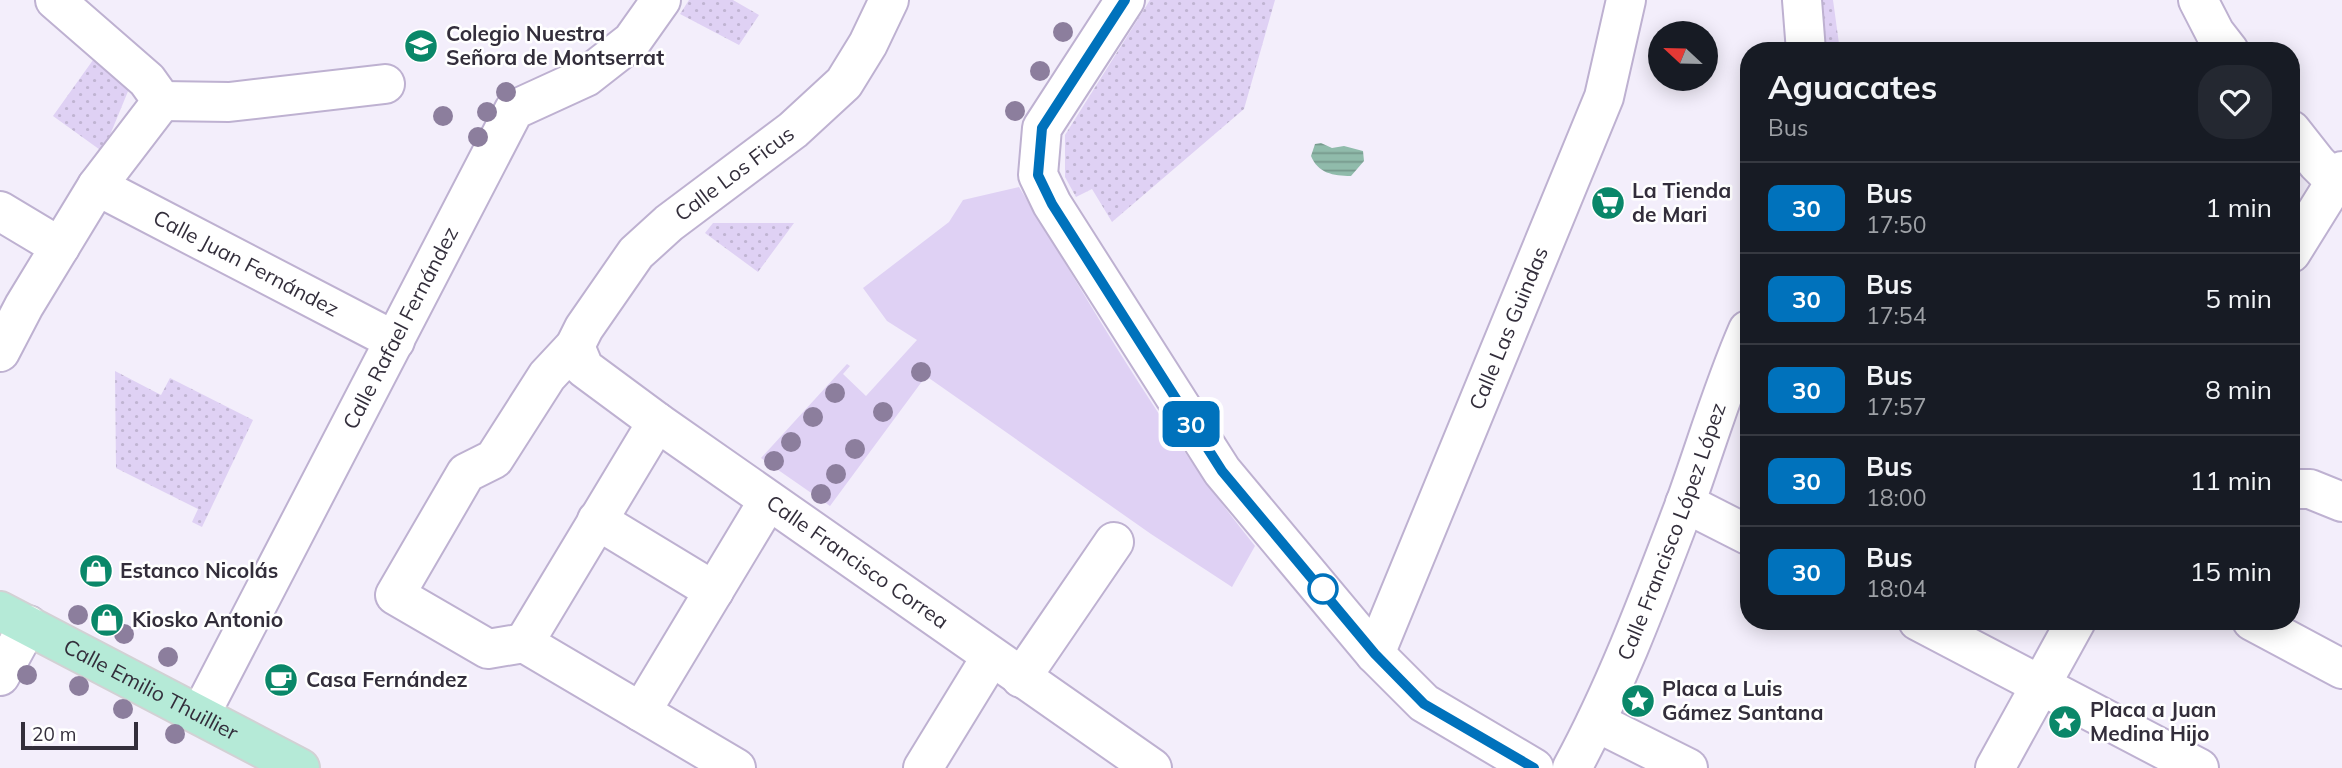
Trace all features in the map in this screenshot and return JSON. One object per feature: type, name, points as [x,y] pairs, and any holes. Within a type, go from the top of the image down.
[{"type":"main road","name":"Calle Emilio Thuillier","points":[[14,618],[300,768]]},
{"type":"street","points":[[55,0],[147,80],[162,101]]},
{"type":"street","name":"Calle Rafael Fernández","points":[[200,715],[514,110],[586,77],[632,41],[661,0]]},
{"type":"street","name":"Calle Los Ficus","points":[[524,643],[488,649],[395,595],[466,473],[494,459],[547,376],[575,346],[584,328],[636,253],[669,223],[793,130],[844,83],[889,0]]},
{"type":"street","points":[[1125,0],[1042,128],[1038,175],[1052,204],[1222,471],[1375,654],[1424,704],[1534,768]]},
{"type":"street","name":"Calle Las Guindas","points":[[1375,654],[1604,97],[1626,0]]},
{"type":"street","points":[[1802,0],[1804,42]]},
{"type":"street","points":[[2205,3],[2224,42]]},
{"type":"street","points":[[162,101],[229,102],[385,84]]},
{"type":"street","points":[[0,352],[23,306],[97,186],[162,101]]},
{"type":"street","points":[[2300,139],[2340,180],[2300,240]]},
{"type":"street","name":"Calle Juan Fernández","points":[[97,186],[395,341]]},
{"type":"street","points":[[0,211],[60,247]]},
{"type":"street","name":"Calle Francisco Correa","points":[[575,346],[584,368],[657,422],[1152,768]]},
{"type":"street","name":"Calle Francisco López López","points":[[1572,768],[1596,723],[1685,503],[1726,378],[1740,347]]},
{"type":"street","points":[[657,422],[524,643],[736,768]]},
{"type":"street","points":[[2300,489],[2310,489],[2342,502]]},
{"type":"street","points":[[640,712],[768,501]]},
{"type":"street","points":[[1685,503],[1740,531]]},
{"type":"street","points":[[597,520],[714,591]]},
{"type":"street","points":[[923,768],[1114,542]]},
{"type":"street","points":[[0,676],[14,618]]},
{"type":"street","points":[[1936,630],[2199,768]]},
{"type":"street","points":[[1995,768],[2072,630]]},
{"type":"street","points":[[2269,630],[2342,669]]},
{"type":"street","points":[[1596,723],[1688,768]]},
{"type":"shaded area","points":[[689,0],[733,0],[759,15],[739,45],[680,14]]},
{"type":"shaded area","points":[[1150,0],[1275,0],[1244,109],[1112,222],[1092,189],[1076,197],[1065,177],[1065,135]]},
{"type":"shaded area","points":[[1818,0],[1833,0],[1839,42],[1817,42]]},
{"type":"shaded area","points":[[98,53],[131,84],[103,152],[53,116]]},
{"type":"shaded area","points":[[1321,143],[1332,148],[1344,146],[1363,151],[1364,161],[1351,176],[1322,170],[1311,156],[1315,144]]},
{"type":"shaded area","points":[[1019,187],[1160,416],[1255,546],[1232,587],[1151,534],[926,376],[830,506],[761,458],[847,364],[850,366],[843,374],[866,396],[917,340],[887,321],[863,288],[949,222],[963,200]]},
{"type":"shaded area","points":[[713,223],[794,223],[758,272],[705,233]]},
{"type":"shaded area","points":[[115,371],[161,395],[170,378],[253,420],[202,527],[192,522],[198,509],[116,468]]},
{"type":"bus line","name":"30","points":[[1125,0],[1042,128],[1038,175],[1052,204],[1149,362],[1222,471],[1323,588],[1375,654],[1424,704],[1534,768]]},
{"type":"place","name":"Colegio Nuestra Señora de Montserrat","points":[[421,46]]},
{"type":"place","name":"La Tienda de Mari","points":[[1608,203]]},
{"type":"place","name":"Estanco Nicolás","points":[[96,571]]},
{"type":"place","name":"Kiosko Antonio","points":[[107,620]]},
{"type":"place","name":"Casa Fernández","points":[[281,680]]},
{"type":"place","name":"Placa a Luis Gámez Santana","points":[[1638,701]]},
{"type":"place","name":"Placa a Juan Medina Hijo","points":[[2065,722]]}]
